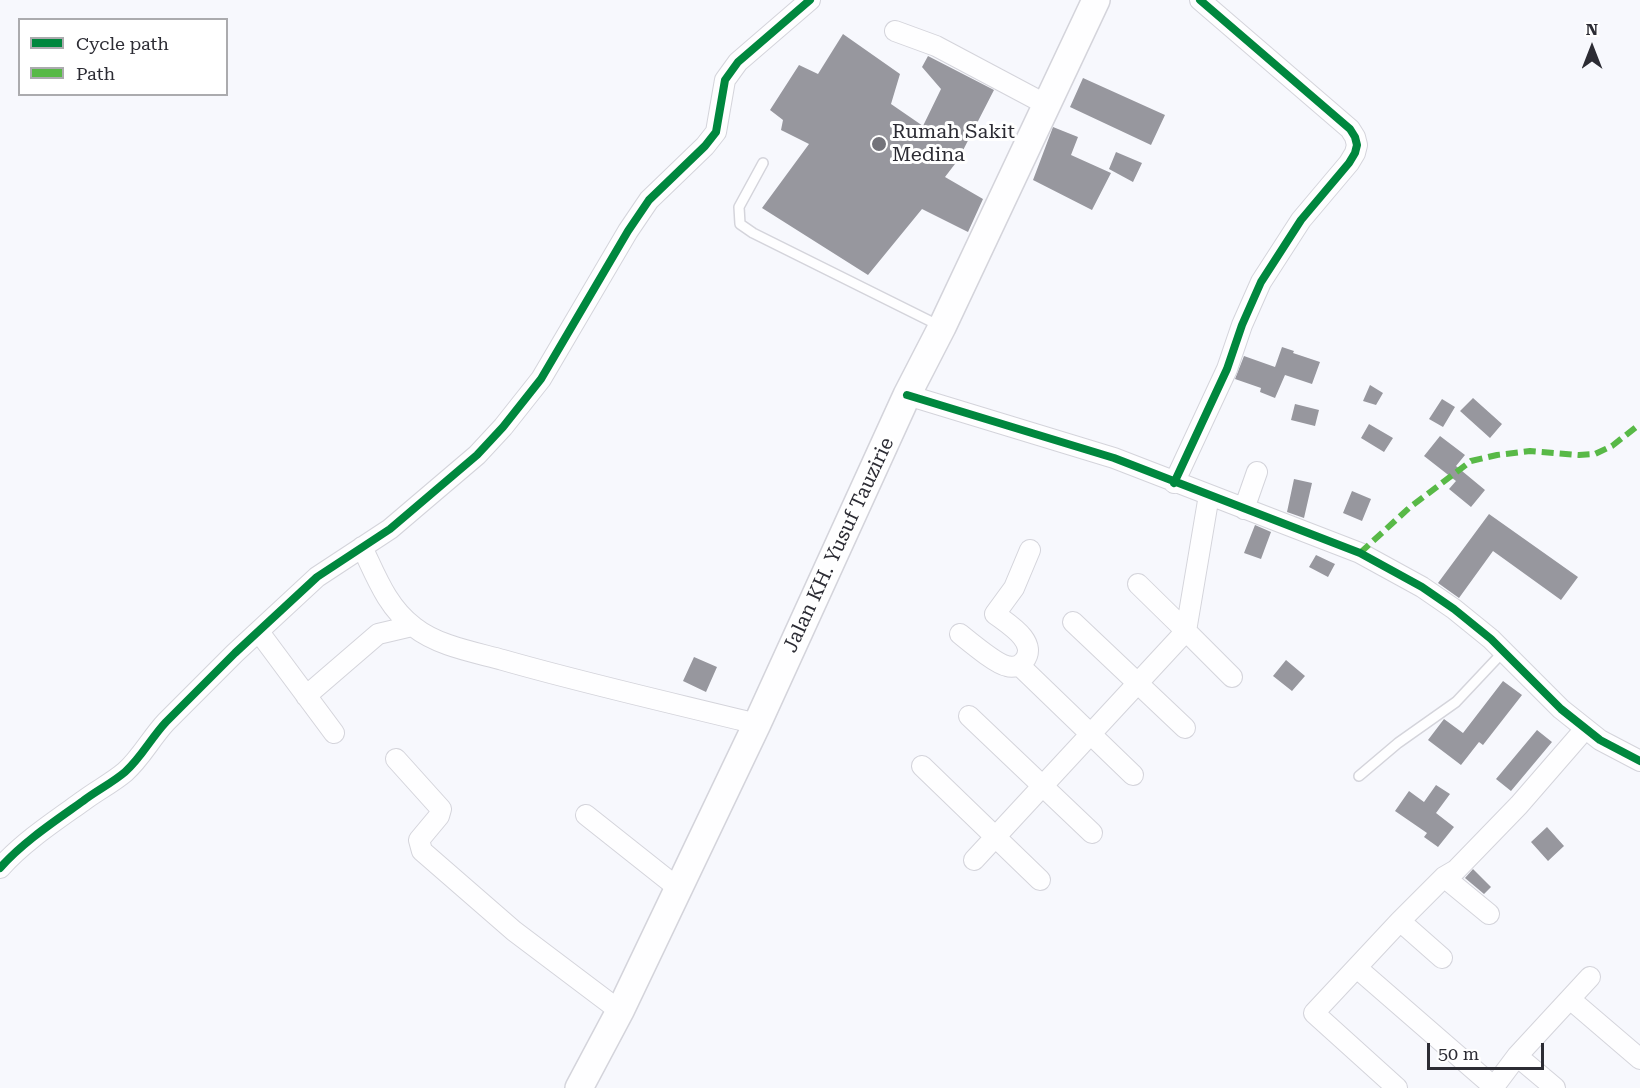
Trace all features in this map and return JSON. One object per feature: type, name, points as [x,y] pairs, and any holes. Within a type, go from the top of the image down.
[{"type":"main road","name":"Jalan KH. Yusuf Tauzirie","points":[[579,1088],[620,1011],[757,724],[907,396],[942,327],[1096,0]]},
{"type":"street","points":[[0,868],[24,845],[82,801],[124,773],[161,728],[317,577],[390,529],[477,455],[522,405],[541,379],[628,231],[649,200],[705,146],[716,132],[728,74],[738,62],[810,0]]},
{"type":"street","points":[[1174,483],[1227,369],[1242,325],[1261,282],[1301,220],[1349,163],[1357,145],[1350,129],[1200,0]]},
{"type":"street","points":[[895,30],[936,46],[1047,105]]},
{"type":"street","points":[[907,396],[1114,458],[1370,558],[1422,587],[1454,609],[1491,639],[1561,709],[1600,740],[1640,761]]},
{"type":"street","points":[[1244,509],[1257,472]]},
{"type":"street","points":[[974,860],[1186,631],[1209,495]]},
{"type":"street","points":[[362,547],[388,600],[399,615],[412,626],[437,640],[757,724]]},
{"type":"street","points":[[1019,665],[1028,653],[1026,641],[995,614],[1014,588],[1030,550]]},
{"type":"street","points":[[1138,584],[1232,677]]},
{"type":"street","points":[[1073,622],[1185,728]]},
{"type":"street","points":[[306,696],[378,634],[412,626]]},
{"type":"street","points":[[259,632],[334,733]]},
{"type":"street","points":[[960,634],[1005,666],[1019,665],[1133,775]]},
{"type":"street","points":[[969,716],[1092,833]]},
{"type":"street","points":[[1397,1088],[1314,1013],[1400,921],[1444,877],[1456,870],[1519,805],[1586,729]]},
{"type":"street","points":[[396,759],[441,809],[439,816],[419,840],[422,850],[514,931],[620,1011]]},
{"type":"street","points":[[922,766],[1040,880]]},
{"type":"street","points":[[586,814],[678,888]]},
{"type":"street","points":[[1444,877],[1489,914]]},
{"type":"street","points":[[1400,921],[1442,958]]},
{"type":"street","points":[[1357,968],[1494,1087],[1517,1056],[1590,977]]},
{"type":"street","points":[[1570,999],[1640,1059]]},
{"type":"street","points":[[1517,1056],[1555,1088]]},
{"type":"lane","points":[[763,163],[740,207],[740,224],[753,233],[942,327]]},
{"type":"lane","points":[[1359,776],[1398,743],[1456,702],[1503,652]]},
{"type":"building","name":"Rumah Sakit Medina","points":[[843,34],[900,74],[891,104],[923,126],[941,89],[922,67],[928,56],[994,90],[958,160],[945,177],[983,199],[968,232],[922,209],[868,275],[762,208],[809,144],[781,130],[783,120],[770,110],[799,65],[818,74]]},
{"type":"building","points":[[1083,78],[1165,115],[1151,145],[1070,107]]},
{"type":"building","points":[[1053,127],[1078,137],[1071,155],[1111,173],[1092,210],[1033,180]]},
{"type":"building","points":[[1116,152],[1142,163],[1133,182],[1109,169]]},
{"type":"building","points":[[1282,347],[1320,362],[1312,384],[1285,375],[1275,398],[1260,392],[1261,388],[1235,379],[1244,356],[1275,367]]},
{"type":"building","points":[[1370,385],[1383,393],[1376,405],[1363,401]]},
{"type":"building","points":[[1473,398],[1502,424],[1490,438],[1460,411]]},
{"type":"building","points":[[1442,399],[1455,407],[1443,427],[1429,419]]},
{"type":"building","points":[[1295,404],[1319,410],[1315,426],[1291,420]]},
{"type":"building","points":[[1369,424],[1393,438],[1384,452],[1361,438]]},
{"type":"building","points":[[1440,436],[1465,455],[1456,466],[1485,490],[1471,507],[1449,489],[1456,481],[1424,456]]},
{"type":"building","points":[[1294,479],[1312,483],[1304,518],[1287,512]]},
{"type":"building","points":[[1352,491],[1371,499],[1362,521],[1343,513]]},
{"type":"building","points":[[1489,514],[1578,577],[1561,600],[1493,551],[1459,598],[1438,583]]},
{"type":"building","points":[[1255,525],[1271,532],[1261,559],[1244,553]]},
{"type":"building","points":[[1316,555],[1335,564],[1328,577],[1309,567]]},
{"type":"building","points":[[694,657],[717,667],[706,692],[683,681]]},
{"type":"building","points":[[1286,660],[1305,676],[1292,691],[1273,676]]},
{"type":"building","points":[[1503,681],[1522,695],[1483,745],[1479,742],[1461,765],[1428,740],[1444,719],[1463,733]]},
{"type":"building","points":[[1537,730],[1552,742],[1511,791],[1496,779]]},
{"type":"building","points":[[1436,785],[1450,794],[1436,813],[1454,827],[1438,847],[1424,837],[1427,833],[1395,811],[1409,791],[1424,802]]},
{"type":"building","points":[[1547,827],[1564,846],[1548,861],[1531,842]]},
{"type":"building","points":[[1473,869],[1491,887],[1484,894],[1465,878]]},
{"type":"marked path","points":[[1360,553],[1409,508],[1471,461],[1530,451],[1595,454],[1612,446],[1640,424]]},
{"type":"cycle path","points":[[0,868],[40,832],[125,772],[166,722],[235,653],[317,577],[390,529],[477,455],[503,427],[541,379],[628,231],[649,200],[705,146],[716,132],[725,80],[738,62],[810,0]]},
{"type":"cycle path","points":[[1174,483],[1227,369],[1242,325],[1261,282],[1301,220],[1349,163],[1357,145],[1350,129],[1200,0]]},
{"type":"cycle path","points":[[907,395],[1114,458],[1360,553],[1422,587],[1454,609],[1491,639],[1561,709],[1600,740],[1640,761]]},
{"type":"place","name":"Rumah Sakit Medina","points":[[879,144]]}]
